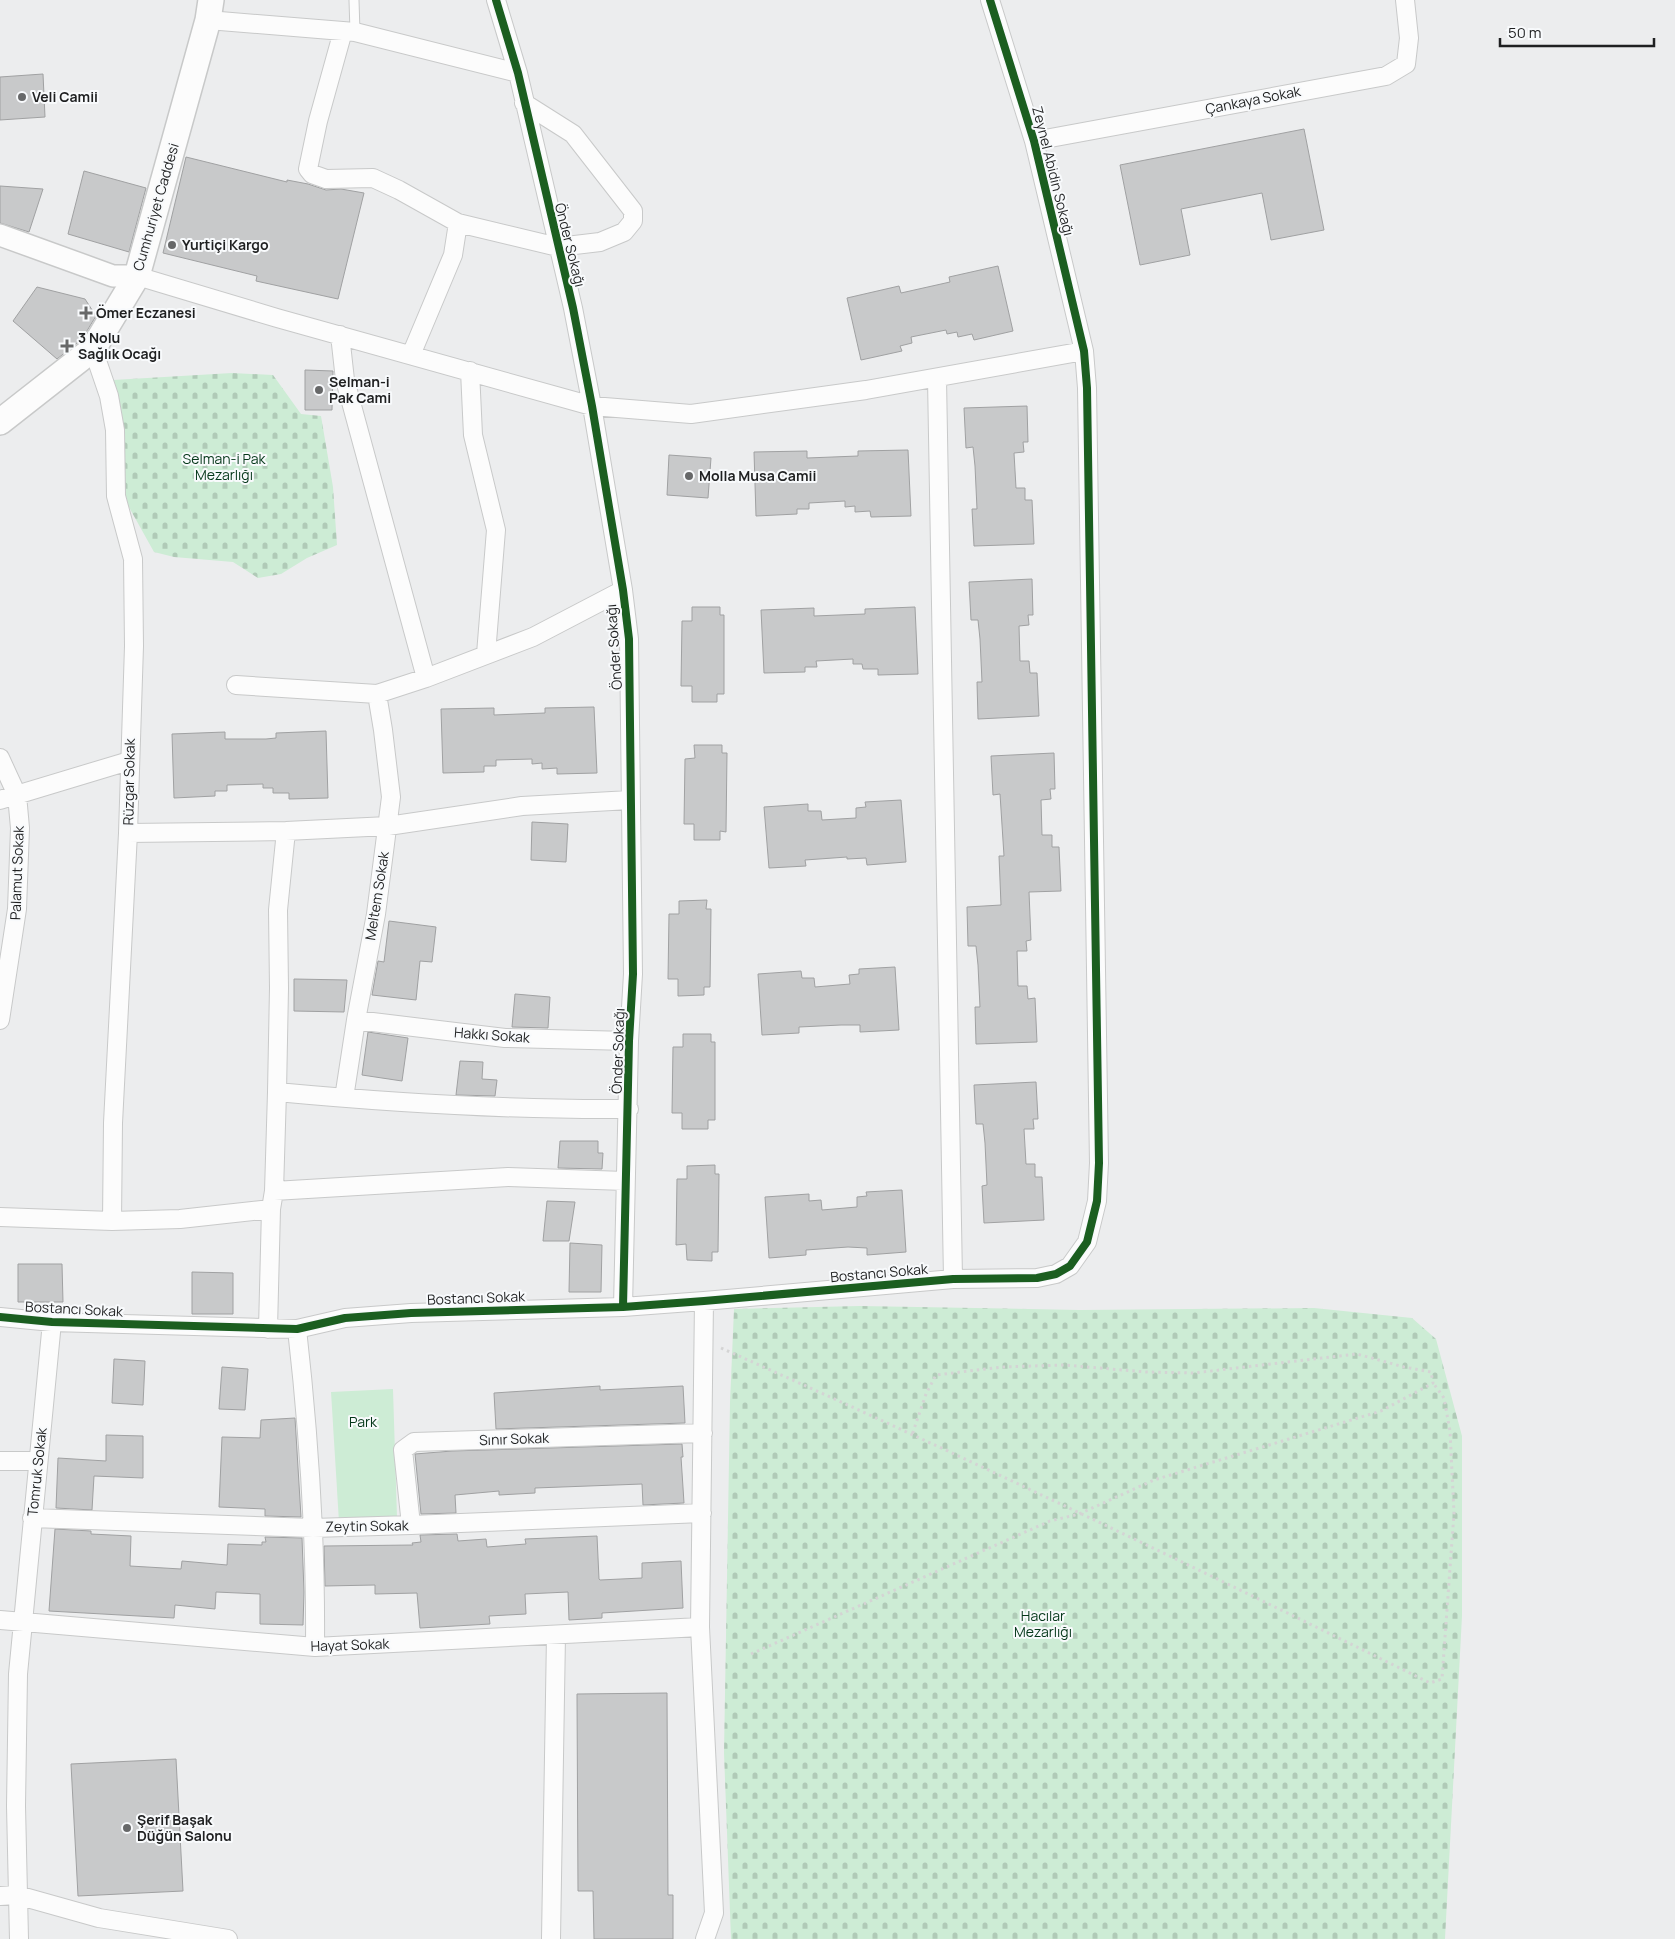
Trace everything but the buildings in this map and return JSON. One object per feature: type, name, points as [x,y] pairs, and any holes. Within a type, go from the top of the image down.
[{"type":"main road","name":"Cumhuriyet Caddesi","points":[[0,422],[93,349],[137,276],[209,10]]},
{"type":"street","name":"Önder Sokağı","points":[[496,0],[518,73],[573,308],[592,406],[623,590],[629,639],[633,974],[629,1042],[629,1109],[625,1181],[623,1307]]},
{"type":"street","name":"Zeynel Abidin Sokağı","points":[[953,1279],[1037,1278],[1056,1274],[1070,1266],[1087,1242],[1097,1201],[1092,651],[1087,388],[1084,351],[1034,141],[990,0]]},
{"type":"street","name":"Çankaya Sokak","points":[[1034,141],[1386,76],[1406,64],[1410,38],[1405,0]]},
{"type":"street","points":[[209,10],[349,32],[518,73]]},
{"type":"street","points":[[349,32],[318,121],[308,169],[312,174],[326,179],[373,178],[458,223],[558,247],[600,242],[624,232],[633,221],[632,211],[573,134],[524,103]]},
{"type":"street","points":[[410,355],[453,255],[458,223]]},
{"type":"street","points":[[0,235],[113,276],[137,276],[592,406],[691,414],[937,379],[1084,351]]},
{"type":"street","points":[[340,335],[345,380],[426,678]]},
{"type":"street","name":"Rüzgar Sokak","points":[[93,349],[109,396],[115,430],[116,496],[132,559],[134,646],[128,833],[113,1123],[112,1221]]},
{"type":"street","points":[[470,371],[473,435],[496,530],[486,654]]},
{"type":"street","points":[[937,379],[953,1279]]},
{"type":"street","points":[[236,685],[377,694],[426,678],[534,637],[623,590]]},
{"type":"street","name":"Meltem Sokak","points":[[344,1098],[356,1020],[376,914],[391,797],[377,694]]},
{"type":"street","name":"Palamut Sokak","points":[[0,758],[17,795],[20,828],[17,909],[0,1020]]},
{"type":"street","points":[[0,800],[129,761]]},
{"type":"street","points":[[128,833],[286,832],[388,826],[522,806],[630,800]]},
{"type":"street","points":[[268,1328],[277,1092],[278,910],[286,832]]},
{"type":"street","name":"Hakkı Sokak","points":[[356,1020],[506,1038],[629,1042]]},
{"type":"street","points":[[277,1092],[344,1098],[550,1110],[629,1109]]},
{"type":"street","points":[[274,1191],[508,1177],[625,1181]]},
{"type":"street","points":[[0,1217],[112,1221],[180,1219],[271,1210]]},
{"type":"street","name":"Bostancı Sokak","points":[[0,1317],[52,1322],[297,1329],[345,1318],[401,1313],[623,1307],[953,1279]]},
{"type":"street","points":[[704,1301],[700,1627],[714,1913],[705,1939]]},
{"type":"street","name":"Tomruk Sokak","points":[[19,1939],[9,1895],[16,1797],[18,1674],[37,1461],[52,1322]]},
{"type":"street","points":[[297,1329],[308,1421],[313,1528],[315,1647]]},
{"type":"street","name":"Sınır Sokak","points":[[411,1526],[403,1450],[414,1442],[703,1433]]},
{"type":"street","points":[[0,1461],[37,1461]]},
{"type":"street","name":"Zeytin Sokak","points":[[32,1518],[313,1528],[411,1526],[702,1513]]},
{"type":"street","name":"Hayat Sokak","points":[[0,1620],[315,1647],[700,1627]]},
{"type":"street","points":[[551,1939],[556,1635]]},
{"type":"street","points":[[9,1895],[99,1918],[228,1939]]},
{"type":"lane","points":[[349,32],[354,0]]},
{"type":"path","points":[[704,1340],[1202,1571],[1430,1683],[1442,1679],[1454,1513],[1450,1431],[1444,1398],[1433,1383],[1430,1372],[1357,1354],[1194,1373],[1146,1372],[1064,1365],[1002,1367],[936,1375],[926,1394],[912,1435]]},
{"type":"path","points":[[751,1654],[1050,1521],[1079,1514],[1154,1480],[1382,1411],[1433,1383]]},
{"type":"green space","name":"Selman-i Pak Mezarlığı","points":[[232,373],[273,375],[301,414],[321,416],[333,487],[337,545],[307,558],[281,574],[258,578],[233,562],[174,557],[154,552],[125,500],[122,431],[113,380]]},
{"type":"green space","name":"Hacılar Mezarlığı","points":[[860,1306],[1080,1310],[1314,1308],[1412,1318],[1436,1339],[1462,1436],[1462,1616],[1445,1939],[731,1939],[724,1753],[730,1402],[734,1309]]},
{"type":"green space","name":"Park","points":[[393,1389],[397,1518],[339,1522],[331,1392]]},
{"type":"cycle path","points":[[496,0],[518,73],[573,308],[592,406],[623,590],[629,639],[633,974],[629,1041],[623,1307]]},
{"type":"cycle path","points":[[0,1317],[52,1322],[297,1329],[345,1318],[411,1313],[623,1307],[953,1279],[1037,1278],[1056,1274],[1070,1266],[1087,1242],[1097,1201],[1099,1163],[1087,388],[1084,351],[1034,141],[990,0]]},
{"type":"place","name":"Veli Camii","points":[[22,97]]},
{"type":"place","name":"Yurtiçi Kargo","points":[[172,245]]},
{"type":"place","name":"Ömer Eczanesi","points":[[86,313]]},
{"type":"place","name":"3 Nolu Sağlık Ocağı","points":[[67,346]]},
{"type":"place","name":"Selman-i Pak Cami","points":[[319,390]]},
{"type":"place","name":"Molla Musa Camii","points":[[689,476]]},
{"type":"place","name":"Şerif Başak Düğün Salonu","points":[[127,1828]]}]
